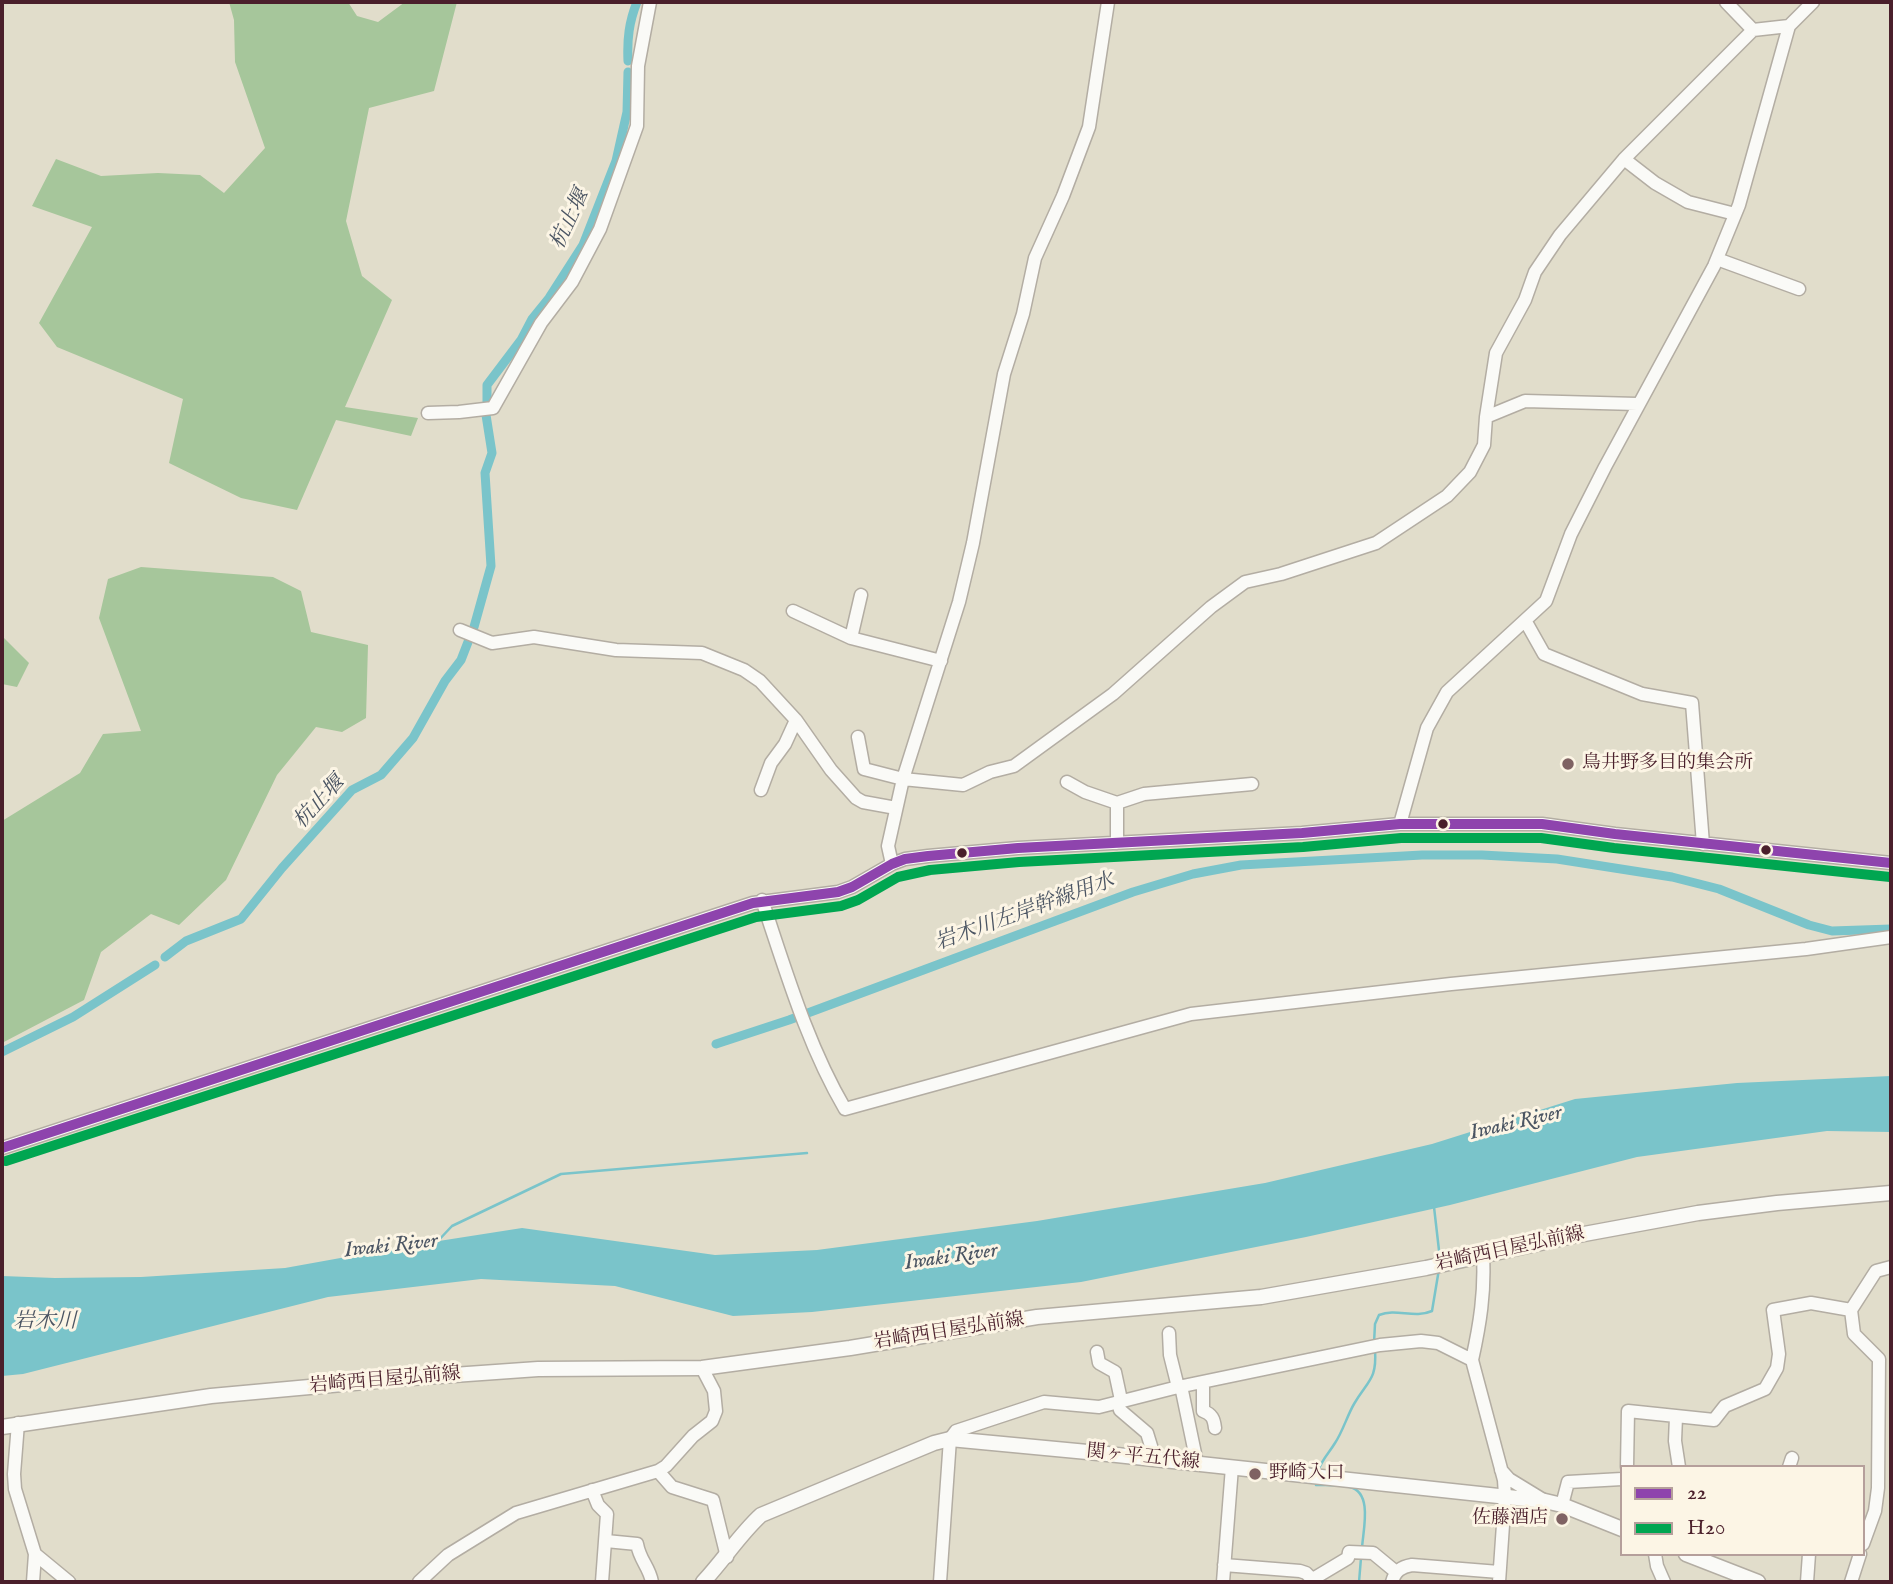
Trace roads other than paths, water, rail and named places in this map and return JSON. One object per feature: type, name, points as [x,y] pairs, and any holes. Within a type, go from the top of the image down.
[{"type":"main road","name":"岩崎西目屋弘前線","points":[[2,1427],[211,1396],[397,1379],[538,1369],[702,1367],[850,1348],[1037,1317],[1261,1297],[1426,1268],[1568,1237],[1698,1213],[1891,1193]]},
{"type":"main road","name":"関ヶ平五代線","points":[[703,1582],[761,1515],[934,1443],[950,1439],[1545,1501],[1620,1528]]},
{"type":"main road","points":[[1691,1556],[1758,1582]]},
{"type":"street","points":[[428,413],[493,408],[541,323],[572,282],[600,229],[637,126],[638,66],[650,2]]},
{"type":"street","points":[[892,864],[888,846],[896,808],[959,602],[973,543],[1004,374],[1023,314],[1035,258],[1063,196],[1089,127],[1108,2]]},
{"type":"street","points":[[1726,2],[1753,30]]},
{"type":"street","points":[[1400,824],[1405,798],[1427,728],[1447,692],[1546,601],[1571,534],[1637,404],[1717,259],[1751,166],[1789,26],[1813,2]]},
{"type":"street","points":[[858,737],[864,769],[903,779],[963,785],[990,772],[1014,766],[1113,694],[1211,607],[1245,582],[1281,574],[1376,543],[1447,496],[1470,472],[1483,445],[1496,353],[1525,300],[1535,272],[1560,235],[1624,159],[1753,30],[1789,26]]},
{"type":"street","points":[[1624,159],[1655,183],[1688,202],[1735,214]]},
{"type":"street","points":[[1717,259],[1799,289]]},
{"type":"street","points":[[1486,417],[1525,401],[1637,404]]},
{"type":"street","points":[[851,638],[861,595]]},
{"type":"street","points":[[793,611],[851,638],[941,661]]},
{"type":"street","points":[[1526,622],[1544,654],[1642,694],[1692,703],[1703,844]]},
{"type":"street","points":[[460,630],[492,643],[534,637],[616,650],[702,653],[744,670],[760,681],[796,720],[824,760],[856,798],[863,802],[896,808]]},
{"type":"street","points":[[761,790],[771,763],[785,744],[796,720]]},
{"type":"street","points":[[1068,782],[1085,792],[1116,803],[1144,794],[1252,784]]},
{"type":"street","points":[[1116,803],[1116,843]]},
{"type":"street","points":[[2,1148],[762,900],[852,887],[905,859],[1400,824],[1542,824],[1891,863]]},
{"type":"street","points":[[762,900],[804,1021],[829,1082],[845,1109],[1191,1014],[1451,984],[1806,949],[1891,937]]},
{"type":"street","points":[[1224,1565],[1259,1576],[1306,1573],[1314,1581],[1348,1558],[1349,1552],[1361,1552],[1373,1553],[1394,1577],[1401,1567],[1412,1565],[1456,1576],[1499,1577],[1506,1496],[1472,1360],[1483,1309],[1483,1256]]},
{"type":"street","points":[[1865,1538],[1875,1511],[1878,1488],[1878,1359],[1854,1334],[1851,1310],[1876,1271],[1891,1267]]},
{"type":"street","points":[[1627,1465],[1628,1411],[1714,1420],[1726,1406],[1765,1390],[1777,1368],[1779,1354],[1773,1310],[1811,1303],[1851,1310]]},
{"type":"street","points":[[1169,1333],[1170,1355],[1197,1464]]},
{"type":"street","points":[[940,1582],[950,1439],[956,1431],[1044,1402],[1099,1407],[1179,1387],[1374,1346],[1421,1341],[1438,1343],[1472,1360]]},
{"type":"street","points":[[1097,1352],[1100,1363],[1115,1372],[1121,1410],[1147,1433],[1155,1459]]},
{"type":"street","points":[[419,1582],[448,1555],[516,1513],[658,1471],[666,1466],[693,1436],[712,1421],[716,1410],[714,1391],[702,1367]]},
{"type":"street","points":[[1203,1382],[1203,1410],[1214,1419],[1215,1428]]},
{"type":"street","points":[[1676,1417],[1675,1441],[1679,1465]]},
{"type":"street","points":[[18,1423],[13,1474],[35,1554],[33,1582]]},
{"type":"street","points":[[1223,1582],[1232,1467]]},
{"type":"street","points":[[1501,1470],[1509,1479],[1545,1501]]},
{"type":"street","points":[[658,1471],[673,1487],[713,1500],[727,1557]]},
{"type":"street","points":[[1562,1505],[1568,1482],[1620,1479]]},
{"type":"street","points":[[592,1490],[598,1505],[607,1514],[602,1582]]},
{"type":"street","points":[[606,1541],[637,1544],[639,1559],[650,1570],[652,1582]]},
{"type":"street","points":[[35,1554],[69,1582]]},
{"type":"street","points":[[1655,1556],[1664,1582]]},
{"type":"street","points":[[1807,1582],[1809,1556]]},
{"type":"street","points":[[1851,1582],[1859,1556]]},
{"type":"water","name":"岩木川","points":[[1891,1076],[1891,1132],[1827,1131],[1637,1157],[1450,1205],[1081,1282],[812,1312],[733,1316],[615,1286],[481,1279],[328,1297],[23,1374],[2,1376],[2,1276],[141,1277],[285,1268],[522,1228],[715,1255],[817,1250],[1037,1221],[1265,1183],[1432,1144],[1575,1099],[1737,1083]]},
{"type":"waterway","name":"杭止堰","points":[[628,61],[629,31],[637,2]]},
{"type":"waterway","name":"杭止堰","points":[[487,402],[487,385],[521,340],[532,319],[583,245],[616,161],[627,112],[628,72]]},
{"type":"waterway","name":"杭止堰","points":[[474,627],[491,566],[485,473],[492,453],[486,415]]},
{"type":"waterway","name":"杭止堰","points":[[165,957],[186,941],[241,919],[282,868],[352,790],[381,775],[413,738],[445,681],[461,660],[468,642]]},
{"type":"waterway","name":"岩木川左岸幹線用水","points":[[716,1044],[789,1020],[1133,892],[1193,874],[1241,865],[1422,855],[1557,859],[1672,877],[1719,889],[1809,925],[1832,931],[1891,929]]},
{"type":"waterway","name":"杭止堰","points":[[2,1052],[73,1017],[155,965]]},
{"type":"waterway","name":"Iwaki River","points":[[436,1243],[452,1226],[561,1174],[807,1153]]},
{"type":"waterway","points":[[1434,1207],[1440,1259]]},
{"type":"waterway","points":[[1374,1343],[1375,1324],[1379,1315],[1432,1311],[1439,1269]]},
{"type":"waterway","points":[[1318,1471],[1373,1374],[1375,1350]]},
{"type":"waterway","points":[[1317,1481],[1316,1485],[1350,1487],[1362,1497],[1365,1513],[1362,1548]]},
{"type":"waterway","points":[[1359,1582],[1361,1558]]},
{"type":"place","name":"鳥井野多目的集会所","points":[[1568,764]]},
{"type":"place","name":"野崎入口","points":[[1255,1474]]},
{"type":"place","name":"佐藤酒店","points":[[1562,1519]]}]
